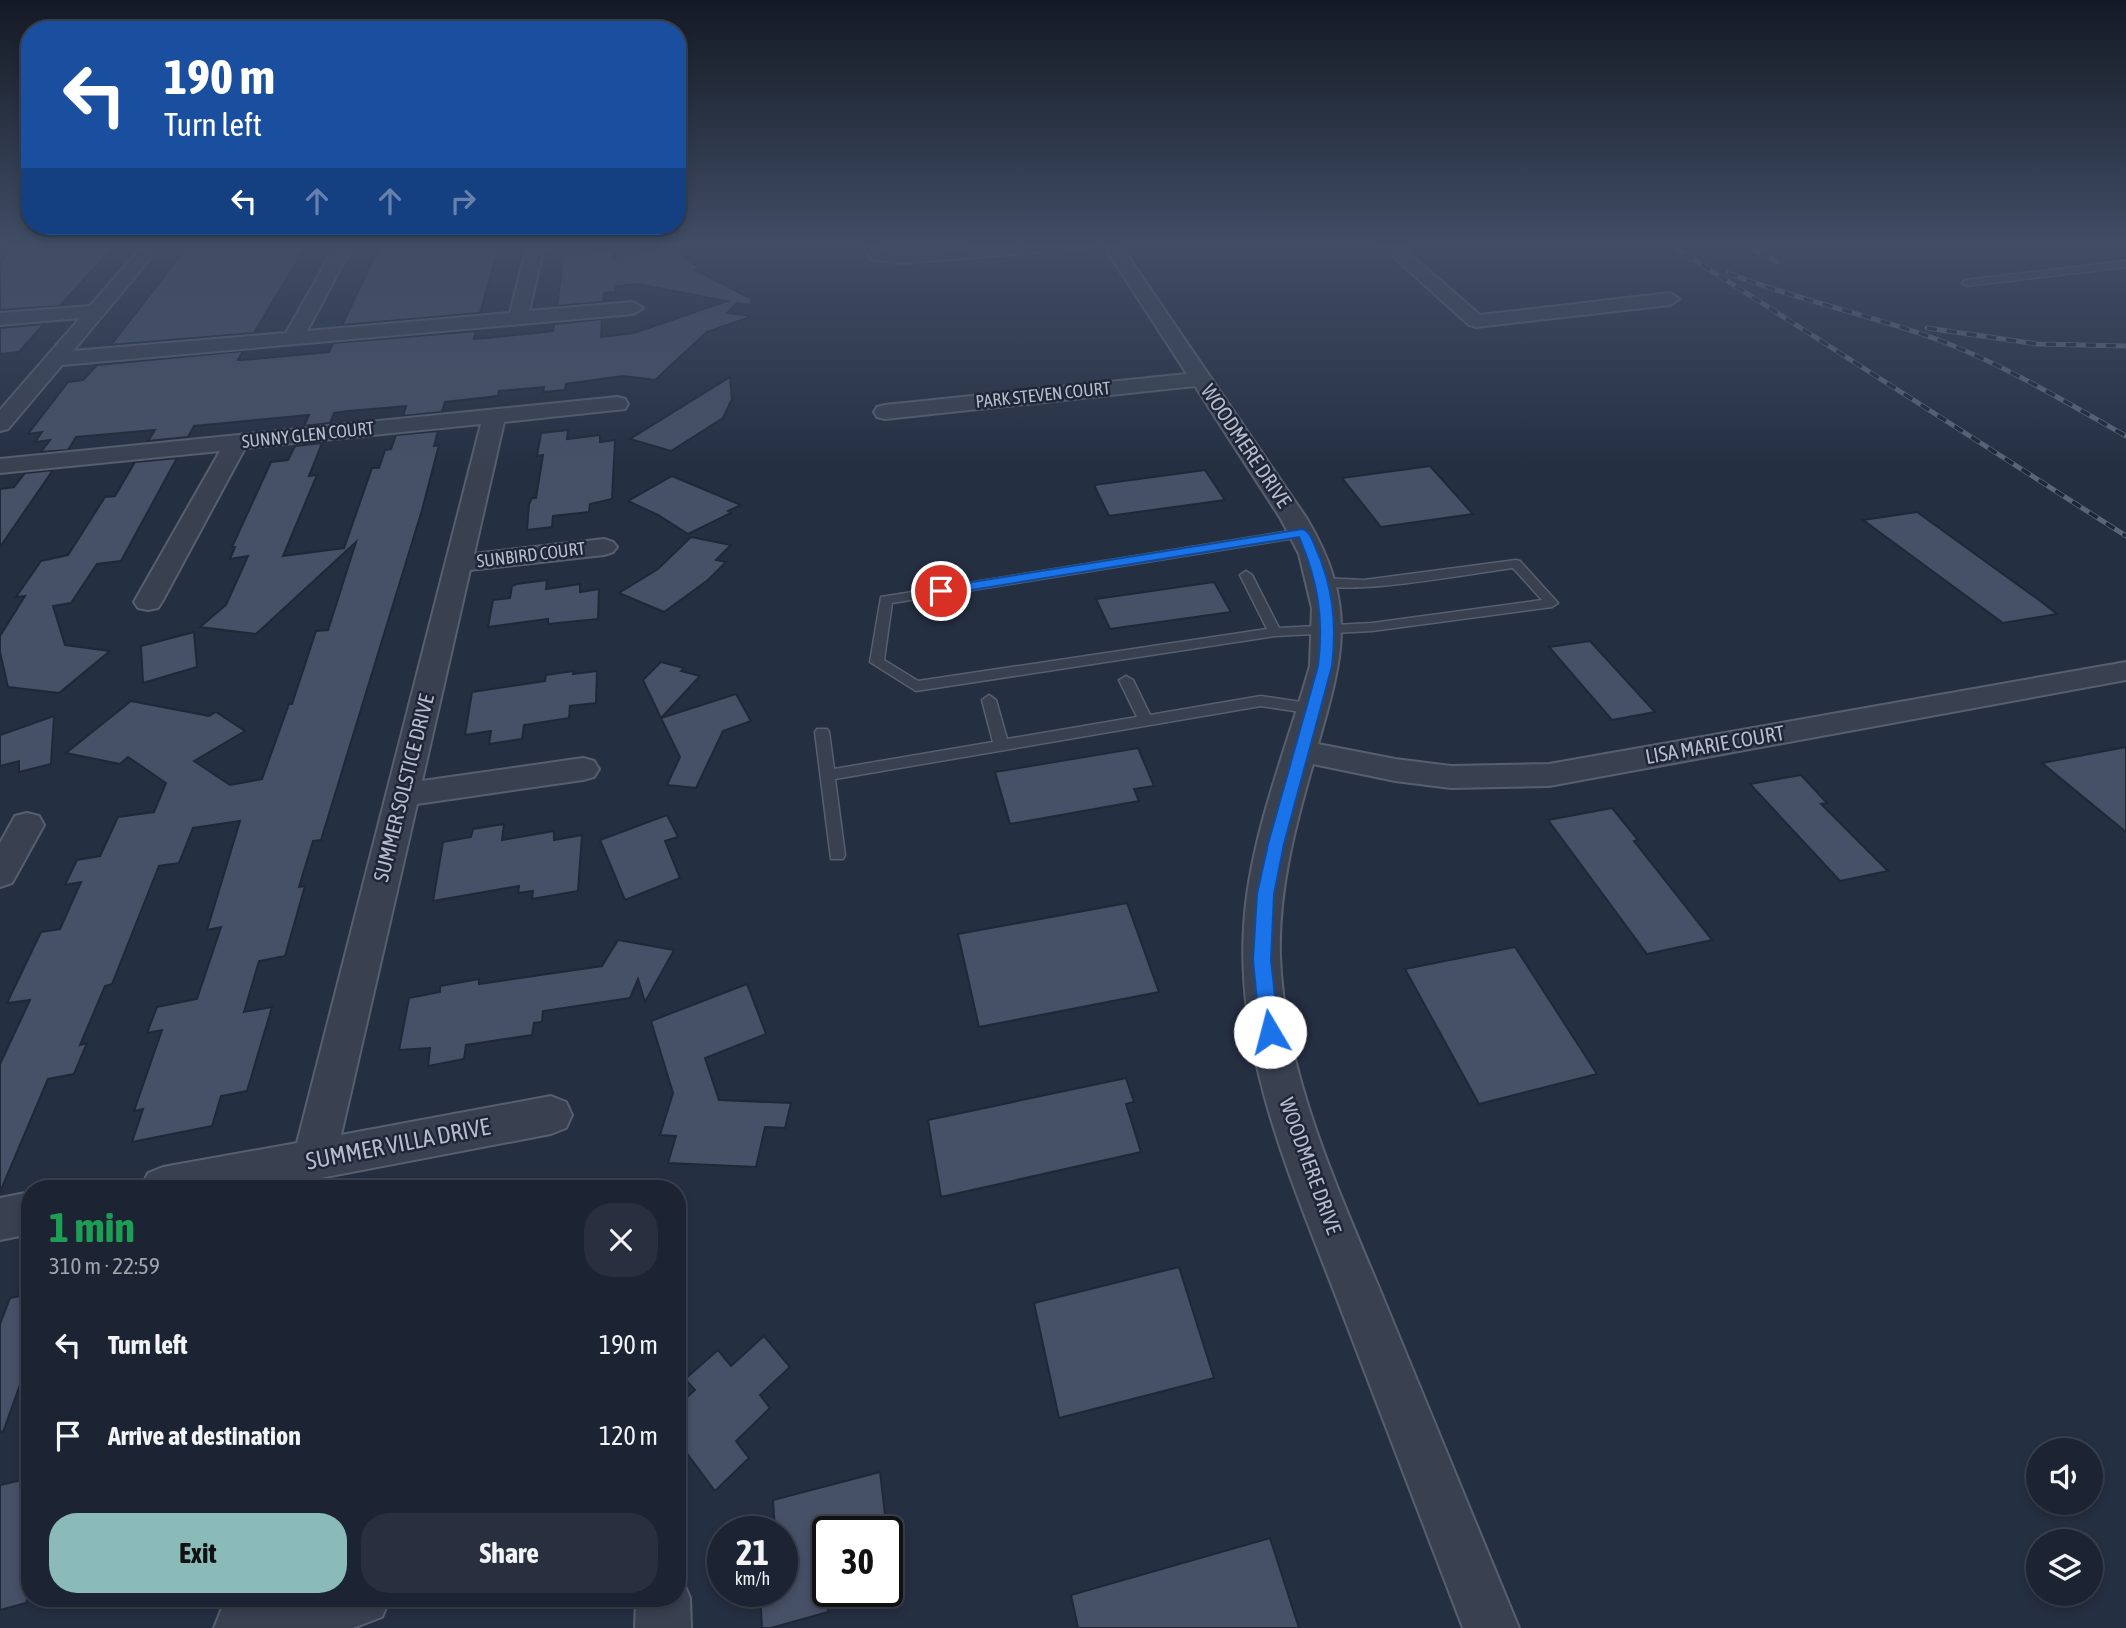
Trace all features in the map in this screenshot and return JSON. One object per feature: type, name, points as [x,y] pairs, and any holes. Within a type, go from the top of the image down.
[{"type":"street","points":[[0,424],[89,319]]},
{"type":"street","points":[[293,338],[303,319]]},
{"type":"street","points":[[55,359],[507,319]]},
{"type":"street","name":"WOODMERE DRIVE","points":[[1161,319],[1303,533],[1322,582],[1327,603],[1328,627],[1325,666],[1265,894],[1262,960],[1266,1014],[1277,1070],[1298,1143],[1491,1628]]},
{"type":"street","points":[[1474,319],[1494,319]]},
{"type":"street","name":"PARK STEVEN COURT","points":[[884,412],[1201,379]]},
{"type":"street","name":"SUNNY GLEN COURT","points":[[0,466],[617,404]]},
{"type":"street","name":"SUMMER SOLSTICE DRIVE","points":[[314,1160],[494,416]]},
{"type":"street","points":[[148,602],[236,443]]},
{"type":"street","name":"SUNBIRD COURT","points":[[458,564],[604,547]]},
{"type":"street","name":"LISA MARIE COURT","points":[[1302,751],[1400,771],[1452,777],[1498,779],[1549,775],[2126,671]]},
{"type":"street","points":[[402,795],[583,769]]},
{"type":"street","points":[[0,874],[27,825]]},
{"type":"street","name":"SUMMER VILLA DRIVE","points":[[206,1180],[551,1115]]},
{"type":"street","points":[[0,1219],[21,1215]]},
{"type":"street","points":[[242,1628],[327,1607]]},
{"type":"street","points":[[663,1607],[663,1628]]},
{"type":"lane","points":[[1303,533],[886,600],[877,662],[916,686],[1275,632],[1328,627],[1372,627],[1552,603],[1516,564],[1364,584],[1322,582]]},
{"type":"lane","points":[[1246,575],[1275,632]]},
{"type":"lane","points":[[1126,680],[1146,721]]},
{"type":"lane","points":[[989,700],[1002,746]]},
{"type":"lane","points":[[828,775],[1262,701],[1314,709]]},
{"type":"lane","points":[[822,733],[837,855]]},
{"type":"building","points":[[131,319],[262,319],[254,333],[111,345]]},
{"type":"building","points":[[345,319],[411,319],[342,325]]},
{"type":"building","points":[[602,319],[601,337],[634,333],[675,319],[744,319],[707,332],[655,380],[623,376],[566,384],[565,390],[543,392],[544,387],[499,391],[498,396],[445,402],[442,412],[403,416],[406,406],[348,411],[334,413],[330,423],[304,426],[309,415],[194,426],[188,437],[148,441],[155,430],[76,437],[68,450],[41,452],[50,440],[35,442],[42,432],[28,434],[68,382],[83,380],[97,365],[243,351],[238,360],[242,360],[329,352],[333,343],[476,331],[474,339],[487,338],[553,331],[554,324]]},
{"type":"building","points":[[44,324],[19,352],[0,354],[0,328]]},
{"type":"building","points":[[730,377],[732,399],[723,418],[671,451],[630,439]]},
{"type":"building","points":[[568,430],[567,439],[600,435],[600,442],[615,440],[612,499],[590,504],[589,512],[553,516],[552,527],[527,530],[529,504],[532,498],[536,498],[543,455],[537,456],[541,433]]},
{"type":"building","points":[[438,431],[434,446],[439,445],[422,510],[321,840],[313,841],[299,887],[305,886],[285,956],[259,961],[244,1012],[272,1007],[247,1091],[221,1096],[212,1126],[132,1142],[143,1109],[134,1111],[162,1030],[147,1033],[157,1007],[197,999],[221,927],[207,930],[240,821],[193,828],[179,863],[159,866],[112,984],[105,986],[80,1045],[87,1043],[74,1074],[48,1079],[0,1192],[0,1064],[30,1000],[7,1003],[41,932],[60,929],[81,882],[65,885],[77,860],[100,856],[118,817],[154,812],[166,783],[128,757],[120,764],[66,753],[131,701],[209,716],[216,712],[245,731],[194,761],[230,785],[262,779],[289,704],[292,704],[316,631],[328,630],[356,542],[256,634],[200,627],[226,605],[248,556],[230,559],[235,547],[232,547],[271,462],[288,460],[295,446],[322,443],[309,476],[317,475],[283,556],[344,548],[372,468],[379,468],[385,450],[391,449],[396,435]]},
{"type":"building","points":[[177,458],[121,561],[97,564],[71,603],[53,606],[65,645],[110,651],[59,693],[8,687],[0,652],[0,636],[25,596],[16,597],[41,561],[68,555],[105,497],[115,496],[135,462]]},
{"type":"building","points":[[1430,466],[1473,514],[1381,527],[1342,478]]},
{"type":"building","points":[[53,470],[0,547],[0,489],[14,487],[25,473]]},
{"type":"building","points":[[1205,470],[1225,500],[1109,516],[1094,485]]},
{"type":"building","points":[[672,476],[741,505],[728,511],[731,513],[688,534],[658,515],[628,501]]},
{"type":"building","points":[[1917,512],[2057,614],[2003,623],[1863,520]]},
{"type":"building","points":[[691,537],[731,545],[716,560],[726,562],[708,580],[664,612],[619,593],[658,569]]},
{"type":"building","points":[[547,580],[546,589],[580,584],[580,592],[599,589],[598,619],[548,624],[548,619],[488,627],[493,600],[510,598],[512,586],[517,584]]},
{"type":"building","points":[[1214,582],[1231,612],[1110,629],[1096,599]]},
{"type":"building","points":[[194,632],[197,667],[143,683],[141,646]]},
{"type":"building","points":[[1590,641],[1655,712],[1612,720],[1549,647]]},
{"type":"building","points":[[661,662],[684,668],[681,671],[700,676],[661,718],[643,680]]},
{"type":"building","points":[[574,671],[573,674],[597,671],[596,703],[570,706],[569,718],[524,725],[522,739],[489,744],[491,731],[465,735],[472,692],[545,681],[546,675]]},
{"type":"building","points":[[736,694],[751,721],[723,731],[696,788],[667,785],[680,757],[661,718]]},
{"type":"building","points":[[54,716],[51,764],[19,772],[19,761],[0,766],[0,735]]},
{"type":"building","points":[[2126,747],[2126,832],[2042,763]]},
{"type":"building","points":[[1138,748],[1154,786],[1134,789],[1139,801],[1010,824],[995,772]]},
{"type":"building","points":[[1801,775],[1827,803],[1821,804],[1888,871],[1840,881],[1750,784]]},
{"type":"building","points":[[1612,808],[1638,840],[1634,841],[1712,940],[1647,954],[1548,820]]},
{"type":"building","points":[[667,815],[678,837],[665,841],[680,878],[625,900],[600,840]]},
{"type":"building","points":[[504,824],[502,840],[554,831],[554,840],[582,835],[578,891],[532,899],[533,891],[518,893],[519,886],[433,901],[443,842],[471,837],[473,829]]},
{"type":"building","points":[[1127,903],[1159,992],[979,1027],[958,934]]},
{"type":"building","points":[[618,940],[674,950],[645,1002],[638,979],[630,998],[543,1011],[542,1022],[534,1023],[532,1035],[466,1045],[464,1059],[428,1066],[430,1048],[399,1050],[409,998],[440,992],[440,986],[479,979],[479,984],[602,966]]},
{"type":"building","points":[[1515,947],[1597,1074],[1479,1104],[1405,969]]},
{"type":"building","points":[[747,984],[766,1034],[705,1058],[719,1100],[791,1103],[785,1128],[765,1127],[756,1167],[668,1163],[676,1136],[660,1135],[673,1093],[651,1021]]},
{"type":"building","points":[[1126,1078],[1134,1102],[1126,1104],[1141,1152],[941,1197],[928,1120]]},
{"type":"building","points":[[1179,1267],[1214,1378],[1059,1418],[1034,1303]]},
{"type":"building","points":[[21,1296],[21,1382],[3,1432],[0,1431],[0,1324],[10,1298]]},
{"type":"building","points":[[764,1336],[790,1367],[760,1395],[770,1408],[736,1441],[749,1458],[715,1491],[686,1452],[686,1398],[695,1390],[686,1378],[718,1350],[731,1366]]},
{"type":"building","points":[[880,1472],[885,1516],[812,1516],[812,1607],[828,1607],[828,1612],[771,1628],[762,1628],[761,1607],[798,1607],[798,1516],[774,1516],[773,1500]]},
{"type":"building","points":[[21,1480],[21,1604],[0,1610],[0,1485]]},
{"type":"building","points":[[1270,1538],[1299,1628],[1078,1628],[1071,1595]]},
{"type":"railway","points":[[1787,319],[2126,536]]},
{"type":"railway","points":[[1873,319],[1936,339],[1985,360],[2126,436]]},
{"type":"railway","points":[[1927,328],[2037,344],[2126,346]]},
{"type":"route","points":[[941,591],[1303,533],[1318,567],[1327,603],[1329,636],[1325,666],[1265,894],[1262,960],[1270,1032]]}]
